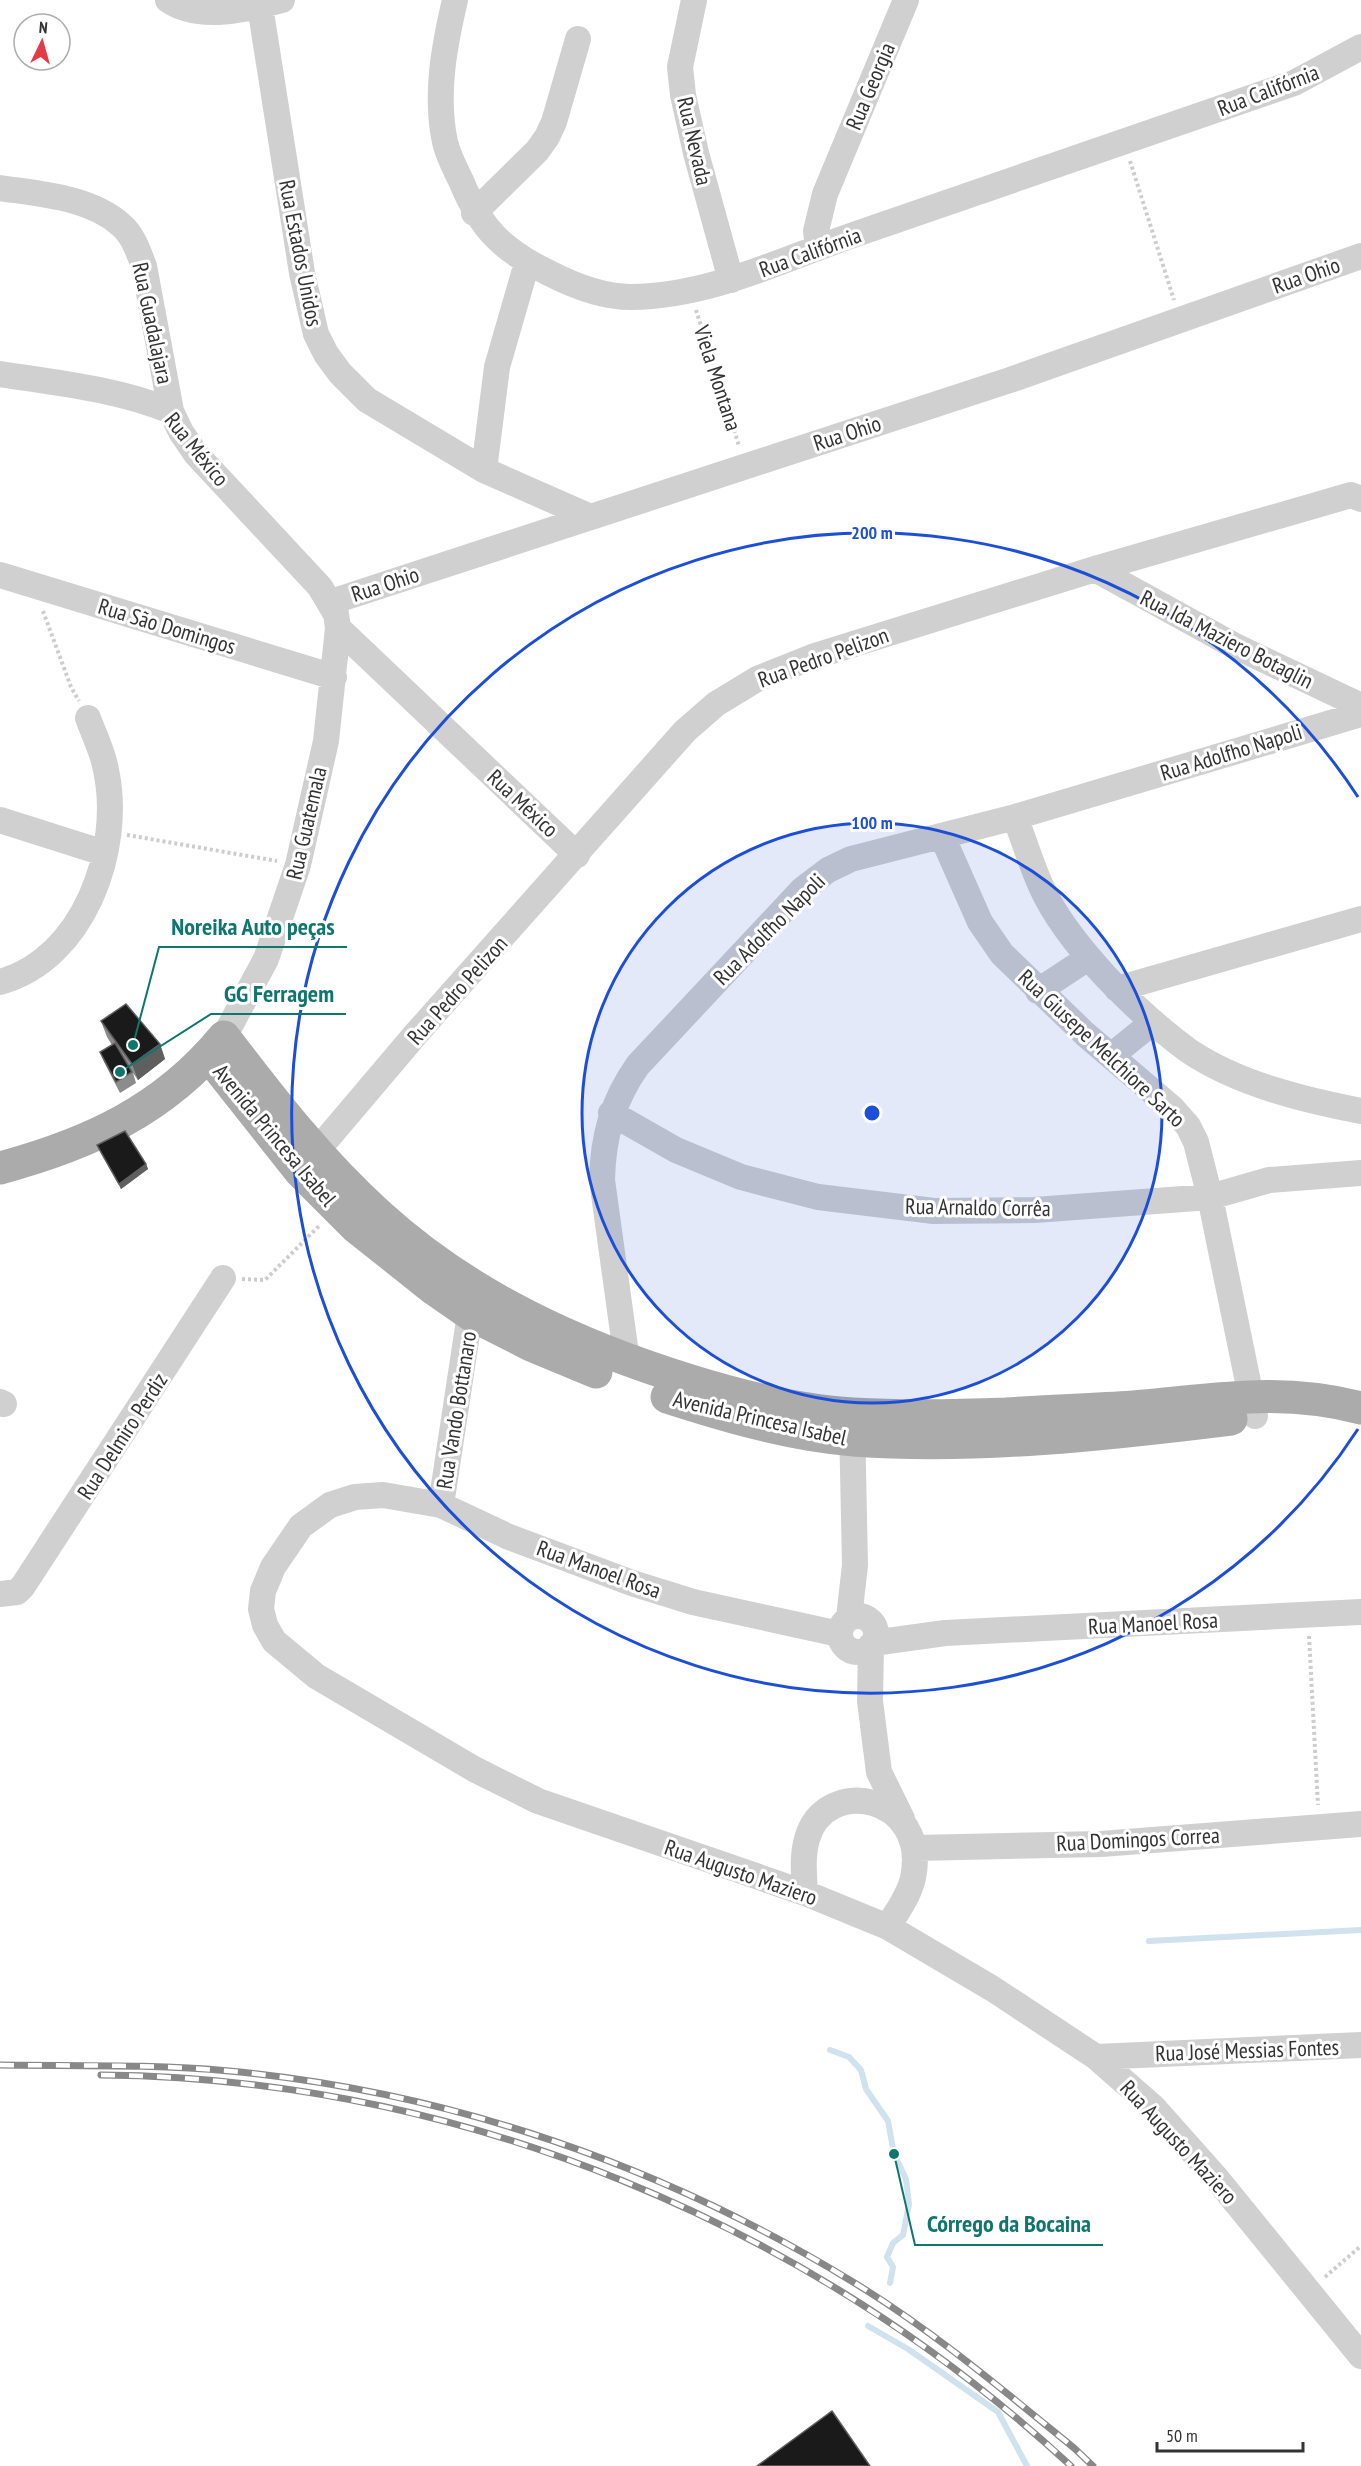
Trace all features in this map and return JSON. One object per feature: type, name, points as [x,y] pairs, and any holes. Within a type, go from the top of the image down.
[{"type":"main road","name":"Avenida Princesa Isabel","points":[[216,1047],[308,1163],[337,1208],[382,1248],[470,1314],[531,1345],[627,1384],[712,1412],[852,1427],[1035,1438],[1253,1406],[1288,1395],[1361,1408]]},
{"type":"main road","name":"Rua Guatemala","points":[[0,1168],[44,1156],[101,1134],[157,1101],[216,1047]]},
{"type":"main road","name":"Avenida Princesa Isabel","points":[[308,1163],[380,1216],[446,1269],[522,1315],[627,1361],[852,1427]]},
{"type":"main road","name":"Avenida Princesa Isabel","points":[[1253,1406],[1361,1431]]},
{"type":"street","name":"Rua Estados Unidos","points":[[168,0],[196,10],[216,12],[271,3],[302,273],[316,334],[340,373],[367,400],[484,470],[588,516]]},
{"type":"street","name":"Rua Califórnia","points":[[454,0],[444,54],[440,103],[445,145],[474,213],[504,246],[527,263],[588,289],[628,297],[663,295],[731,280],[845,237],[1294,83],[1361,47]]},
{"type":"street","name":"Rua Nevada","points":[[694,0],[680,67],[683,95],[696,153],[731,280]]},
{"type":"street","name":"Rua Georgia","points":[[818,248],[816,231],[819,213],[833,171],[906,0]]},
{"type":"street","points":[[474,213],[537,151],[547,137],[554,123],[578,39]]},
{"type":"street","name":"Rua Georgia","points":[[833,171],[836,212],[845,237]]},
{"type":"street","name":"Rua Guadalajara","points":[[0,188],[54,197],[93,208],[121,225],[135,244],[151,298],[171,411]]},
{"type":"street","name":"Rua Ohio","points":[[325,595],[746,467],[1010,380],[1180,318],[1361,256]]},
{"type":"street","points":[[484,470],[497,367],[527,263]]},
{"type":"street","name":"Rua México","points":[[0,374],[111,392],[143,399],[171,411],[181,432],[196,454],[325,595]]},
{"type":"street","name":"Rua Pedro Pelizon","points":[[308,1163],[415,1035],[685,731],[716,704],[757,679],[812,657],[1095,569],[1358,494]]},
{"type":"street","name":"Rua Ida Maziero Botaglin","points":[[1095,569],[1233,645],[1361,706]]},
{"type":"street","name":"Rua São Domingos","points":[[0,575],[334,677]]},
{"type":"street","name":"Rua Guatemala","points":[[216,1047],[266,959],[298,865],[326,741],[334,677],[338,628],[325,595]]},
{"type":"street","name":"Rua México","points":[[338,628],[577,855]]},
{"type":"street","name":"Rua Adolfho Napoli","points":[[627,1361],[602,1179],[603,1150],[611,1113],[623,1085],[638,1065],[803,889],[828,870],[851,860],[1016,817],[1361,714]]},
{"type":"street","points":[[0,982],[41,962],[67,937],[91,901],[106,842],[109,794],[106,769],[88,718]]},
{"type":"street","points":[[1016,817],[1041,887],[1070,934],[1088,958],[1153,1022],[1190,1051],[1229,1072],[1312,1102],[1361,1111]]},
{"type":"street","points":[[0,820],[106,842]]},
{"type":"street","name":"Rua Giusepe Melchiore Sarto","points":[[942,836],[980,922],[1002,954],[1038,991],[1173,1109],[1188,1126],[1196,1143],[1210,1197],[1253,1406]]},
{"type":"street","points":[[1118,988],[1361,919]]},
{"type":"street","points":[[1038,991],[1088,958]]},
{"type":"street","points":[[1111,1056],[1153,1022]]},
{"type":"street","name":"Rua Arnaldo Corrêa","points":[[611,1113],[676,1150],[741,1177],[818,1197],[946,1210],[1035,1210],[1210,1197],[1269,1180],[1361,1173]]},
{"type":"street","name":"Rua Delmiro Perdiz","points":[[8,1593],[94,1480],[223,1278]]},
{"type":"street","name":"Rua Vando Bottanaro","points":[[441,1505],[470,1314]]},
{"type":"street","points":[[852,1427],[858,1631],[879,1772],[915,1848],[913,1880],[908,1895],[888,1927]]},
{"type":"street","name":"Rua Augusto Maziero","points":[[441,1505],[383,1495],[355,1497],[330,1505],[301,1526],[273,1567],[263,1592],[261,1609],[264,1625],[274,1641],[316,1676],[474,1769],[538,1801],[805,1893],[888,1927],[993,1989],[1096,2057],[1153,2107],[1217,2180],[1361,2356]]},
{"type":"street","name":"Rua Manoel Rosa","points":[[441,1505],[509,1537],[632,1583],[693,1602],[762,1618],[858,1631],[945,1633],[1361,1612]]},
{"type":"street","points":[[805,1893],[804,1855],[807,1836],[817,1821],[831,1809],[870,1790],[879,1772]]},
{"type":"street","points":[[848,1802],[868,1801],[887,1807],[902,1820]]},
{"type":"street","name":"Rua Domingos Correa","points":[[915,1848],[1101,1844],[1361,1824]]},
{"type":"street","name":"Rua José Messias Fontes","points":[[1096,2057],[1361,2045]]},
{"type":"path","points":[[1124,143],[1180,318]]},
{"type":"path","name":"Viela Montana","points":[[689,289],[746,467]]},
{"type":"path","points":[[33,585],[71,687],[88,718]]},
{"type":"path","points":[[106,842],[298,865]]},
{"type":"path","points":[[223,1278],[265,1280],[337,1208]]},
{"type":"path","points":[[1308,1614],[1319,1827]]},
{"type":"path","points":[[1309,2292],[1361,2246]]},
{"type":"building","points":[[126,1004],[160,1044],[132,1064],[101,1021]]},
{"type":"building","points":[[115,1043],[132,1072],[116,1082],[100,1052]]},
{"type":"building","points":[[125,1131],[146,1164],[119,1184],[97,1145]]},
{"type":"building","points":[[832,2411],[870,2466],[757,2466]]},
{"type":"waterway","points":[[1149,1941],[1361,1930]]},
{"type":"waterway","points":[[830,2050],[849,2057],[861,2070],[866,2089],[888,2121],[894,2154],[906,2179],[909,2204],[903,2235],[893,2243],[887,2257],[893,2267],[890,2283]]},
{"type":"waterway","points":[[868,2326],[908,2349],[998,2412],[1027,2466]]},
{"type":"railway","points":[[0,2065],[172,2067],[312,2081],[474,2116],[553,2141],[631,2170],[707,2203],[781,2240],[853,2282],[911,2320],[966,2361],[1021,2404],[1093,2466]]},
{"type":"railway","points":[[101,2075],[235,2083],[367,2103],[496,2136],[622,2180],[743,2236],[859,2303],[969,2380],[1071,2466]]},
{"type":"place","name":"Noreika Auto peças","points":[[133,1045]]},
{"type":"place","name":"GG Ferragem","points":[[120,1072]]},
{"type":"place","name":"Córrego da Bocaina","points":[[894,2154]]}]
